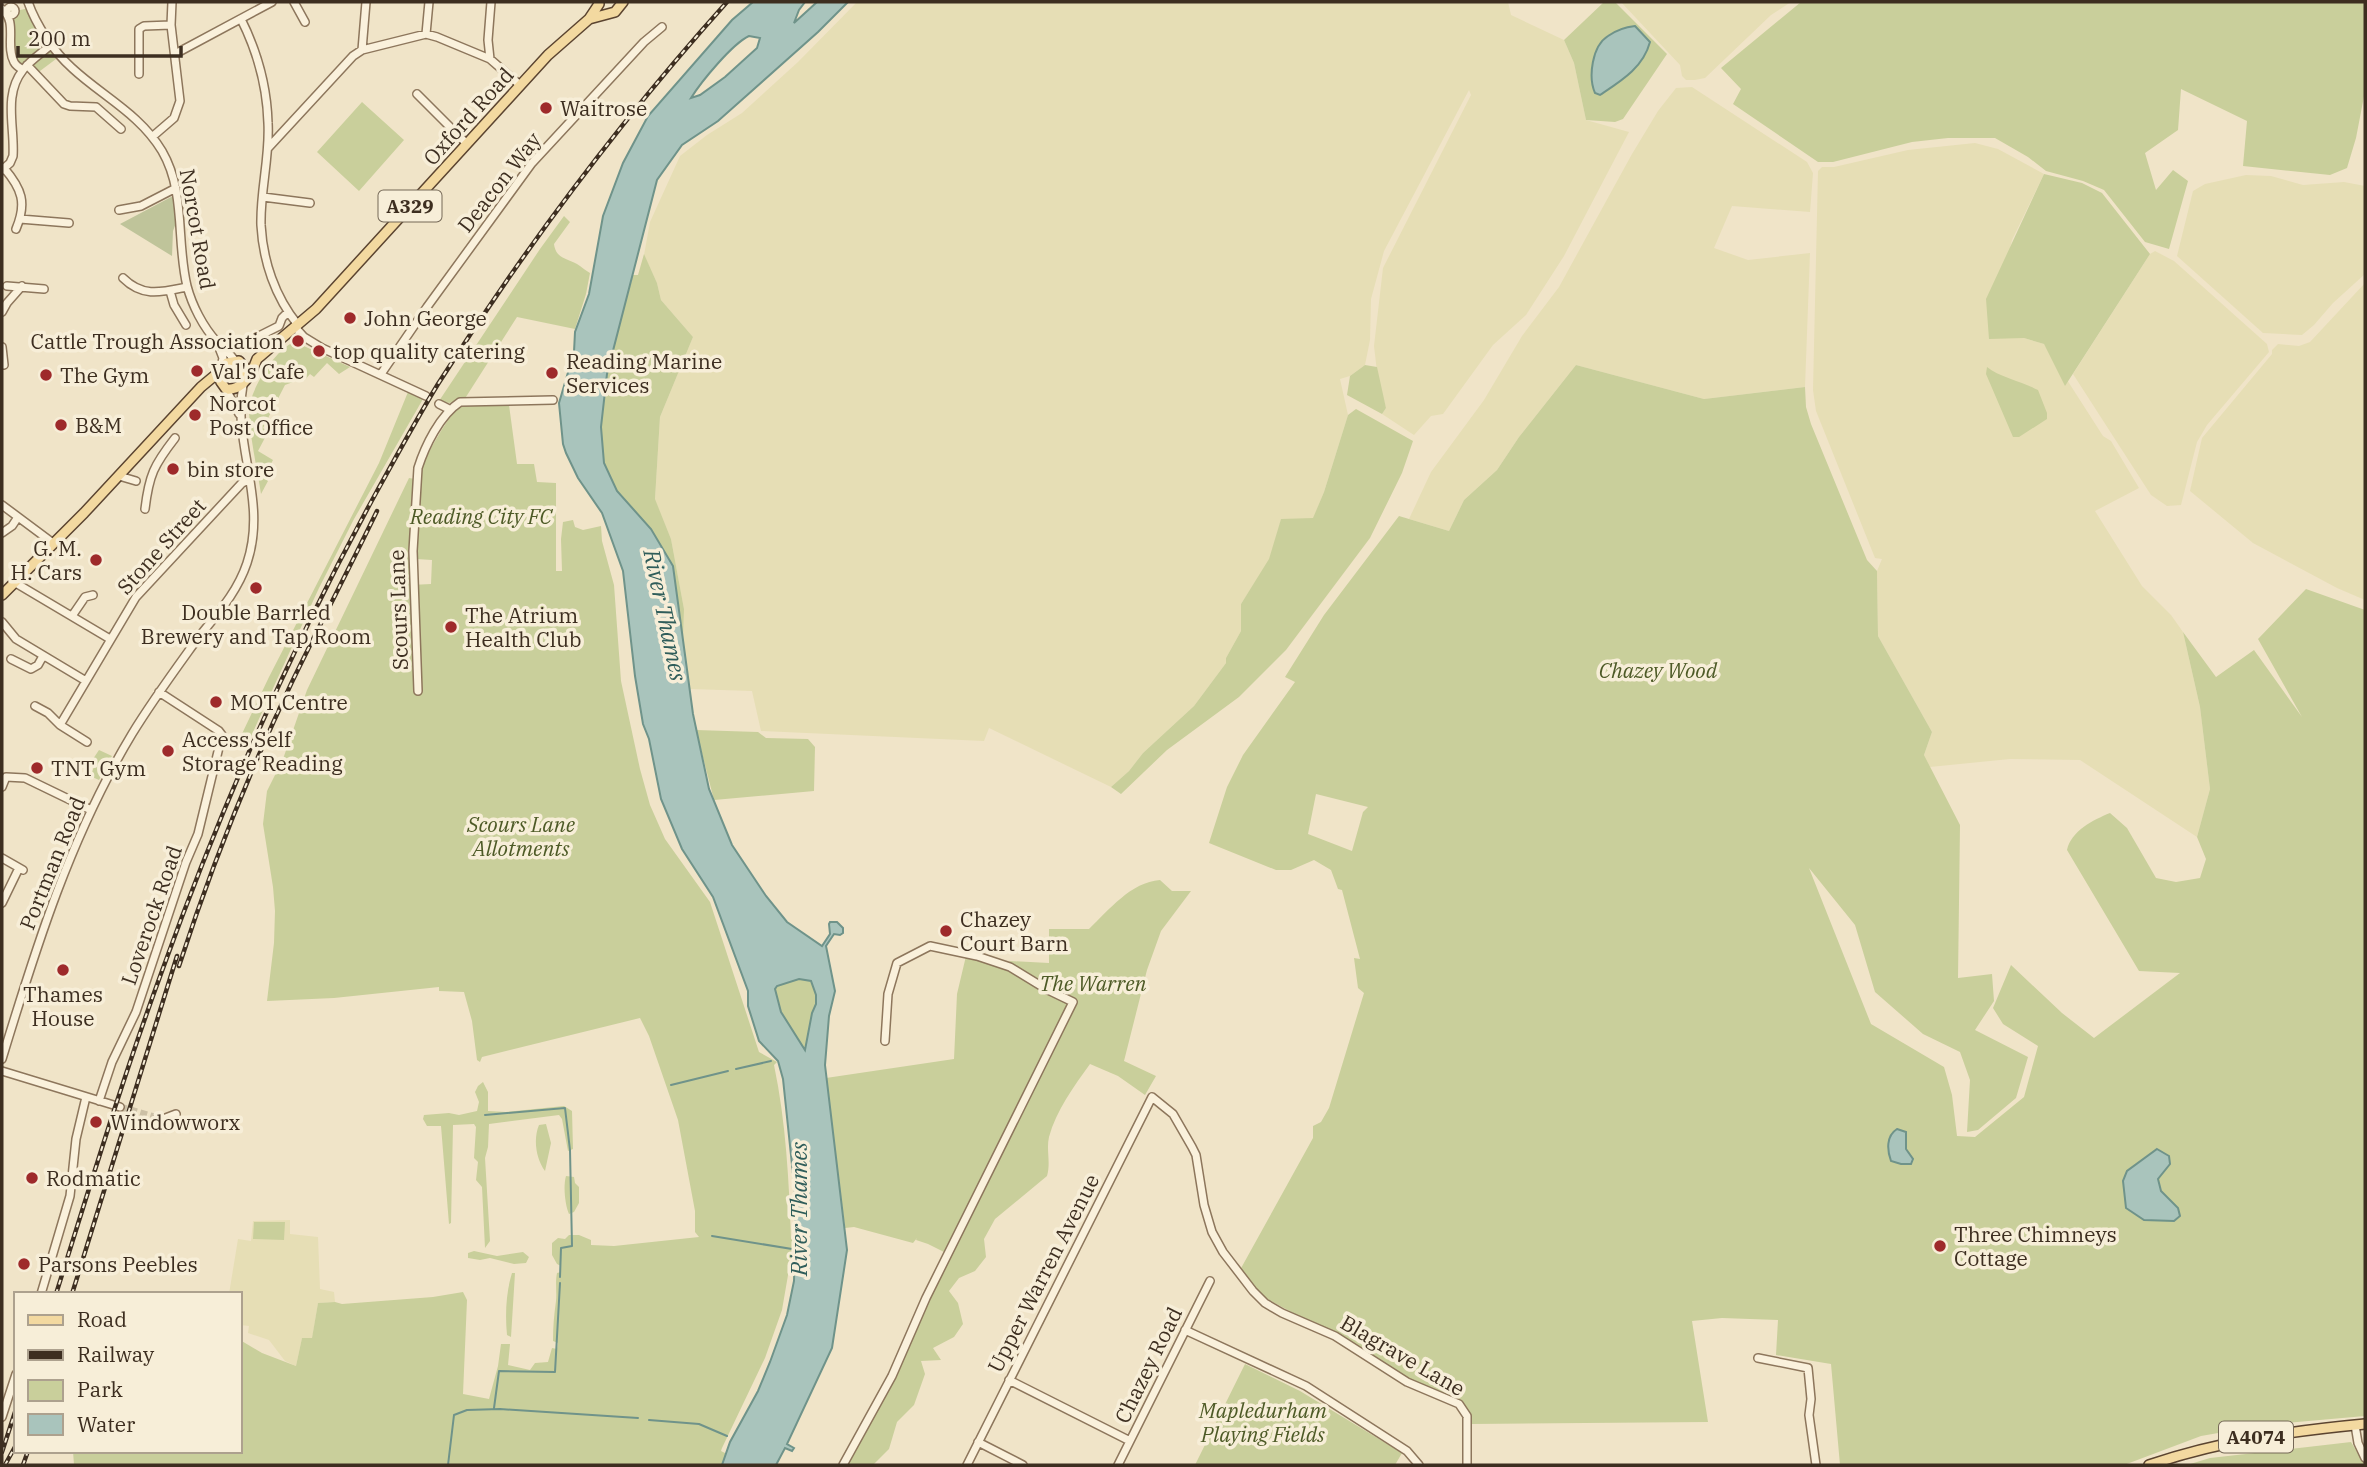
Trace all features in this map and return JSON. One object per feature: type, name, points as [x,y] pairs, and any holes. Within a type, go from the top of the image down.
[{"type":"main road","points":[[600,3],[605,14]]},
{"type":"main road","name":"Oxford Road","points":[[244,382],[257,359],[316,309],[466,143],[548,55],[589,19],[600,3]]},
{"type":"main road","name":"Oxford Road","points":[[589,19],[615,12],[619,4]]},
{"type":"main road","points":[[2,595],[119,476],[197,391],[220,370],[237,361],[257,359]]},
{"type":"main road","points":[[197,391],[207,388],[232,390],[244,382],[246,368],[237,361]]},
{"type":"main road","points":[[220,370],[219,380],[225,388]]},
{"type":"main road","name":"A4074","points":[[2149,1465],[2208,1446],[2292,1431],[2360,1425]]},
{"type":"street","name":"Norcot Road","points":[[28,2],[52,44],[72,69],[135,117],[152,137],[171,170],[176,188],[187,287],[205,328],[237,361]]},
{"type":"street","points":[[152,137],[169,124],[178,111],[181,97],[171,25],[172,2]]},
{"type":"street","points":[[174,54],[272,2]]},
{"type":"street","points":[[294,2],[305,22]]},
{"type":"street","points":[[362,50],[366,2]]},
{"type":"street","points":[[426,34],[429,2]]},
{"type":"street","points":[[490,59],[488,40],[491,2]]},
{"type":"street","points":[[5,12],[10,21],[10,43],[14,62],[25,67],[64,104],[96,107],[121,129]]},
{"type":"street","points":[[241,19],[254,49],[265,91],[268,148],[261,223],[264,248],[276,290],[304,337],[426,396]]},
{"type":"street","points":[[139,74],[139,29],[144,26],[171,25]]},
{"type":"street","name":"Deacon Way","points":[[381,374],[532,163],[644,42],[662,27]]},
{"type":"street","points":[[268,148],[353,56],[362,50],[426,34],[490,59],[520,85]]},
{"type":"street","points":[[16,229],[22,199],[20,188],[3,169],[13,156],[11,100],[15,81],[25,67],[52,44]]},
{"type":"street","points":[[2,94],[11,100]]},
{"type":"street","points":[[417,94],[466,143]]},
{"type":"street","points":[[124,212],[176,188]]},
{"type":"street","points":[[263,197],[310,202]]},
{"type":"street","points":[[20,219],[69,223]]},
{"type":"street","points":[[123,278],[137,290],[170,291],[187,287]]},
{"type":"street","points":[[7,286],[44,289]]},
{"type":"street","points":[[2,312],[22,286]]},
{"type":"street","points":[[170,291],[174,305],[186,325]]},
{"type":"street","points":[[239,346],[279,326],[288,312]]},
{"type":"street","name":"Norcot Road","points":[[218,344],[223,358],[220,370]]},
{"type":"street","points":[[2,347],[4,365]]},
{"type":"street","points":[[239,415],[244,382]]},
{"type":"street","points":[[225,388],[239,415]]},
{"type":"street","points":[[439,404],[449,409],[460,402],[553,400]]},
{"type":"street","name":"Scours Lane","points":[[418,691],[413,551],[418,468],[449,409]]},
{"type":"street","name":"Portman Road","points":[[2,1059],[52,902],[91,810],[118,758],[159,692],[224,607],[241,578],[254,523],[239,415]]},
{"type":"street","points":[[145,509],[148,484],[156,462],[175,438]]},
{"type":"street","points":[[143,450],[156,462]]},
{"type":"street","points":[[119,476],[136,481]]},
{"type":"street","name":"Stone Street","points":[[60,725],[136,597],[242,483],[250,479]]},
{"type":"street","points":[[2,505],[53,543]]},
{"type":"street","points":[[2,533],[12,526],[18,517]]},
{"type":"street","points":[[14,582],[110,639]]},
{"type":"street","points":[[72,617],[85,597],[93,595]]},
{"type":"street","points":[[2,622],[16,639],[86,681]]},
{"type":"street","points":[[11,659],[31,669],[35,668],[43,656]]},
{"type":"street","name":"Loverock Road","points":[[99,1101],[112,1062],[136,1012],[198,834],[222,735],[159,692]]},
{"type":"street","points":[[35,706],[87,742]]},
{"type":"street","points":[[2,787],[6,777],[25,778],[91,810]]},
{"type":"street","points":[[2,858],[21,869],[2,903]]},
{"type":"street","points":[[843,1465],[892,1376],[926,1298],[1073,1002],[1010,967],[977,956],[930,946],[897,963],[888,994],[885,1041]]},
{"type":"street","points":[[2,1071],[120,1107]]},
{"type":"street","points":[[42,1292],[70,1196],[76,1139],[86,1097]]},
{"type":"street","name":"Upper Warren Avenue","points":[[967,1465],[1152,1097]]},
{"type":"street","name":"Blagrave Lane","points":[[1152,1097],[1173,1114],[1192,1147],[1212,1232],[1223,1252],[1254,1291],[1265,1303],[1282,1313],[1335,1336],[1407,1382],[1459,1405],[1467,1416],[1466,1465]]},
{"type":"street","points":[[158,1118],[176,1114]]},
{"type":"street","name":"Chazey Road","points":[[1118,1465],[1210,1281]]},
{"type":"street","points":[[1185,1331],[1306,1387],[1407,1451],[1419,1465]]},
{"type":"street","points":[[1758,1358],[1808,1368],[1811,1399],[1809,1415],[1816,1465]]},
{"type":"street","points":[[2,1417],[14,1380]]},
{"type":"street","points":[[1009,1380],[1130,1441]]},
{"type":"street","points":[[2360,1425],[2358,1443],[2365,1458]]},
{"type":"street","points":[[978,1442],[1023,1465]]},
{"type":"shaded area","points":[[857,2],[1508,2],[1511,15],[1564,40],[1574,63],[1586,120],[1629,132],[1564,256],[1526,315],[1493,345],[1443,414],[1431,416],[1414,435],[1382,414],[1386,408],[1378,380],[1374,346],[1383,268],[1471,95],[1469,90],[1384,251],[1371,299],[1370,340],[1365,365],[1350,376],[1340,379],[1348,415],[1313,519],[1281,520],[1270,559],[1241,604],[1241,631],[1226,658],[1226,663],[1194,706],[1111,787],[989,728],[984,741],[761,731],[752,691],[690,689],[683,641],[684,609],[671,539],[655,500],[660,417],[693,337],[661,300],[657,283],[644,255],[650,222],[680,156],[742,113],[798,62]]},
{"type":"shaded area","points":[[1621,2],[1791,2],[1771,15],[1705,78],[1686,80],[1682,76],[1680,65]]},
{"type":"shaded area","points":[[1692,87],[1807,162],[1813,173],[1810,212],[1732,206],[1714,248],[1748,260],[1810,253],[1805,387],[1704,399],[1576,365],[1519,437],[1497,470],[1464,500],[1449,531],[1409,519],[1431,472],[1484,400],[1522,336],[1559,287],[1658,111],[1676,88]]},
{"type":"shaded area","points":[[1975,143],[1998,149],[2044,174],[2012,240],[1989,338],[2024,338],[2044,344],[2103,436],[2111,441],[2139,488],[2095,511],[2142,586],[2171,615],[2183,632],[2200,707],[2210,789],[2197,837],[2080,760],[2010,759],[1930,767],[1924,755],[1932,732],[1878,636],[1877,571],[1882,559],[1875,558],[1816,411],[1813,390],[1818,171],[1822,167],[1834,167],[1908,150]]},
{"type":"shaded area","points":[[2246,175],[2271,176],[2303,185],[2344,182],[2365,186],[2365,274],[2302,335],[2263,333],[2177,256],[2193,191],[2205,184]]},
{"type":"shaded area","points":[[2155,251],[2174,261],[2267,344],[2269,352],[2207,425],[2197,442],[2181,505],[2167,506],[2151,495],[2073,374],[2150,254]]},
{"type":"shaded area","points":[[2365,283],[2365,600],[2253,543],[2190,491],[2202,438],[2272,354],[2272,350],[2278,344],[2299,346],[2310,342]]},
{"type":"shaded area","points":[[290,1220],[290,1234],[318,1237],[320,1289],[334,1292],[335,1302],[318,1303],[312,1339],[302,1338],[296,1366],[285,1361],[269,1340],[248,1333],[249,1326],[242,1325],[242,1292],[229,1292],[238,1239],[251,1241],[253,1221]]},
{"type":"green space","points":[[1604,2],[1615,2],[1667,54],[1623,119],[1615,122],[1586,120],[1574,63],[1564,40]]},
{"type":"green space","points":[[1801,2],[2365,2],[2365,91],[2356,138],[2347,168],[2330,175],[2243,166],[2247,121],[2181,89],[2178,130],[2145,153],[2156,190],[2173,170],[2188,181],[2169,249],[2145,242],[2104,190],[2046,171],[1995,138],[1948,138],[1912,142],[1833,162],[1818,162],[1733,104],[1741,89],[1721,68]]},
{"type":"green space","points":[[11,7],[15,11],[30,8],[60,56],[36,74],[28,65],[23,70],[14,62],[6,10]]},
{"type":"green space","points":[[362,102],[404,140],[359,191],[317,152]]},
{"type":"green space","points":[[2044,174],[2082,183],[2102,193],[2150,254],[2065,386],[2044,344],[2024,338],[1989,339],[1986,299]]},
{"type":"green space","points":[[173,196],[176,223],[172,256],[120,224]]},
{"type":"green space","points":[[564,216],[570,222],[554,244],[555,249],[560,256],[590,273],[575,329],[517,317],[464,400],[449,403],[439,401],[540,249]]},
{"type":"green space","points":[[644,254],[657,283],[661,300],[693,337],[660,417],[655,499],[671,539],[684,609],[683,641],[673,566],[651,529],[617,492],[604,463],[601,427],[607,374],[633,275],[638,275]]},
{"type":"green space","points":[[295,342],[350,367],[339,374],[327,363],[314,377],[310,374],[304,381],[301,379],[285,385],[263,428],[268,432],[258,451],[273,460],[264,477],[268,481],[261,494],[251,432],[250,404],[258,383],[272,361]]},
{"type":"green space","points":[[1365,365],[1377,367],[1386,408],[1382,414],[1347,395],[1350,376]]},
{"type":"green space","name":"Chazey Wood","points":[[1576,365],[1704,399],[1805,387],[1806,407],[1811,424],[1867,560],[1877,571],[1878,636],[1932,732],[1924,755],[1960,825],[1958,978],[1992,974],[1994,1001],[1975,1030],[2028,1057],[2016,1098],[1978,1130],[1967,1132],[1970,1080],[1960,1052],[1923,1034],[1875,992],[1855,925],[1809,868],[1871,1024],[1944,1067],[1952,1095],[1957,1136],[1975,1137],[2024,1097],[2038,1046],[2003,1024],[1993,1008],[2011,965],[2062,1013],[2094,1038],[2180,973],[2139,971],[2067,850],[2078,832],[2110,813],[2127,828],[2156,878],[2176,882],[2200,878],[2206,859],[2197,837],[2210,789],[2200,707],[2183,632],[2216,677],[2254,650],[2302,717],[2258,639],[2306,589],[2365,610],[2365,1416],[2264,1425],[2201,1436],[2124,1465],[1840,1465],[1831,1364],[1776,1355],[1778,1320],[1722,1318],[1692,1321],[1708,1422],[1471,1424],[1466,1408],[1458,1401],[1425,1389],[1258,1294],[1240,1270],[1313,1138],[1313,1126],[1321,1122],[1329,1108],[1364,993],[1358,988],[1354,958],[1360,959],[1342,890],[1338,889],[1331,870],[1314,860],[1291,870],[1276,870],[1209,843],[1227,787],[1243,755],[1295,682],[1285,677],[1324,615],[1399,516],[1449,531],[1464,500],[1497,470],[1519,437]],"holes":[[[1316,794],[1368,807],[1363,812],[1352,851],[1308,834]]]},
{"type":"green space","points":[[1987,367],[2038,390],[2047,419],[2019,437],[2013,437],[1986,374]]},
{"type":"green space","points":[[408,392],[423,399],[354,519],[319,588],[247,745],[240,738],[379,463]]},
{"type":"green space","points":[[509,405],[517,464],[534,464],[537,482],[556,483],[556,571],[562,571],[563,522],[573,520],[575,527],[583,530],[601,526],[602,541],[614,585],[621,681],[650,805],[665,839],[710,902],[759,1052],[777,1062],[774,1065],[784,1130],[791,1239],[795,1240],[795,1246],[782,1310],[765,1358],[722,1448],[721,1451],[727,1454],[722,1465],[74,1465],[73,1453],[242,1453],[242,1341],[262,1353],[296,1366],[302,1338],[312,1338],[318,1303],[342,1304],[463,1292],[467,1300],[463,1394],[489,1399],[501,1344],[510,1344],[508,1365],[530,1370],[535,1363],[548,1362],[552,1348],[557,1349],[558,1343],[553,1341],[553,1326],[556,1277],[557,1273],[561,1272],[561,1266],[552,1255],[552,1243],[558,1238],[579,1235],[591,1240],[591,1245],[614,1246],[699,1237],[695,1232],[695,1211],[678,1120],[649,1036],[640,1018],[482,1057],[480,1062],[477,1060],[472,1021],[464,992],[439,991],[439,987],[334,998],[267,1001],[275,911],[263,824],[267,791],[283,759],[307,690],[409,478],[415,479],[411,585],[431,584],[432,560],[416,559],[422,469],[450,417],[458,408]]},
{"type":"green space","points":[[1356,409],[1413,441],[1402,473],[1370,538],[1286,650],[1239,697],[1167,750],[1121,794],[1111,787],[1194,706],[1226,663],[1226,658],[1241,631],[1241,604],[1269,559],[1281,519],[1313,518],[1348,415]]},
{"type":"green space","points":[[696,730],[758,732],[766,738],[808,739],[815,747],[814,791],[714,800]]},
{"type":"green space","points":[[99,750],[112,756],[99,780],[90,776],[94,767],[89,765]]},
{"type":"green space","name":"The Warren","points":[[1160,880],[1172,891],[1191,891],[1161,931],[1147,970],[1124,1061],[1156,1076],[1145,1095],[1118,1076],[1090,1064],[1066,1099],[1052,1127],[1048,1142],[1047,1176],[995,1219],[984,1239],[986,1257],[975,1271],[959,1278],[949,1291],[958,1303],[963,1324],[954,1337],[933,1348],[941,1360],[921,1361],[925,1374],[914,1405],[897,1422],[889,1449],[873,1465],[844,1465],[950,1255],[916,1240],[917,1238],[913,1243],[854,1227],[845,1228],[826,1078],[954,1059],[957,994],[966,956],[1006,966],[1037,985],[1009,961],[1049,963],[1049,929],[1089,929],[1130,891]]},
{"type":"green space","points":[[799,979],[811,981],[816,995],[805,1050],[781,1012],[775,989]]},
{"type":"green space","points":[[483,1082],[488,1092],[488,1111],[506,1112],[564,1106],[572,1111],[573,1149],[568,1151],[559,1115],[489,1124],[485,1158],[490,1241],[485,1248],[482,1187],[476,1180],[478,1162],[474,1158],[476,1127],[474,1124],[453,1125],[449,1224],[441,1126],[427,1126],[423,1119],[424,1115],[459,1115],[477,1111],[479,1102],[475,1092]]},
{"type":"green space","points":[[546,1124],[551,1143],[545,1171],[539,1161],[536,1143],[539,1125]]},
{"type":"green space","points":[[566,1176],[574,1177],[579,1187],[579,1203],[574,1212],[569,1214],[565,1195]]},
{"type":"green space","points":[[254,1222],[285,1222],[284,1240],[253,1239]]},
{"type":"green space","points":[[474,1251],[497,1256],[523,1252],[529,1257],[526,1263],[514,1264],[490,1258],[468,1258],[468,1253]]},
{"type":"green space","points":[[512,1273],[515,1273],[511,1337],[507,1335],[506,1312]]},
{"type":"green space","name":"Mapledurham Playing Fields","points":[[1245,1364],[1300,1391],[1402,1453],[1395,1465],[1195,1465]]},
{"type":"green space","points":[[2351,1442],[2365,1465],[2187,1465],[2210,1458]]},
{"type":"water","name":"River Thames","points":[[753,2],[805,2],[794,23],[817,2],[848,2],[718,121],[682,145],[657,180],[607,374],[601,427],[604,463],[617,491],[651,529],[673,566],[693,714],[709,789],[732,845],[787,922],[822,946],[830,934],[830,922],[837,922],[843,928],[843,933],[834,934],[826,946],[835,991],[829,1016],[825,1065],[847,1250],[832,1348],[787,1444],[794,1448],[792,1451],[785,1448],[776,1465],[722,1465],[730,1442],[758,1391],[770,1362],[787,1315],[794,1281],[796,1203],[783,1079],[778,1061],[759,1041],[748,1006],[748,991],[713,897],[682,849],[661,799],[635,676],[623,571],[602,513],[578,478],[566,453],[559,403],[574,352],[575,332],[589,294],[603,216],[623,163],[648,116],[732,20]],"holes":[[[749,36],[760,38],[757,48],[725,77],[700,95],[691,98],[709,73]],[[799,979],[811,981],[816,995],[805,1050],[781,1012],[775,989]]]},
{"type":"water","points":[[1635,26],[1650,42],[1647,51],[1630,73],[1600,95],[1595,93],[1592,71],[1598,47],[1611,34]]},
{"type":"water","points":[[1897,1129],[1906,1132],[1906,1149],[1913,1159],[1911,1164],[1891,1161],[1888,1143]]},
{"type":"water","points":[[2157,1149],[2169,1156],[2170,1164],[2158,1179],[2161,1191],[2178,1208],[2180,1216],[2174,1221],[2144,1220],[2126,1208],[2123,1181],[2127,1171]]},
{"type":"waterway","points":[[736,1069],[771,1061]]},
{"type":"waterway","points":[[671,1085],[728,1071]]},
{"type":"waterway","points":[[485,1115],[565,1108],[570,1150],[572,1246],[561,1248],[560,1277]]},
{"type":"waterway","name":"River Thames","points":[[712,1236],[792,1249]]},
{"type":"waterway","points":[[494,1408],[499,1371],[555,1372],[560,1283]]},
{"type":"waterway","points":[[448,1465],[454,1415],[467,1410],[500,1409],[638,1418]]},
{"type":"waterway","points":[[649,1420],[699,1424],[727,1436]]},
{"type":"tunnel","points":[[120,1107],[158,1118]]},
{"type":"railway","points":[[57,1292],[134,1051],[185,910],[233,788],[287,668],[345,551],[430,398],[504,284],[611,140],[727,2]]},
{"type":"railway","points":[[179,966],[230,823],[260,753],[291,684],[377,511]]},
{"type":"railway","points":[[73,1292],[177,956]]},
{"type":"railway","points":[[2,1452],[14,1415]]},
{"type":"railway","points":[[5,1465],[14,1449]]},
{"type":"railway","points":[[23,1465],[27,1453]]},
{"type":"place","name":"Waitrose","points":[[546,108]]},
{"type":"place","name":"John George","points":[[350,318]]},
{"type":"place","name":"Cattle Trough Association","points":[[298,341]]},
{"type":"place","name":"top quality catering","points":[[319,351]]},
{"type":"place","name":"Val's Cafe","points":[[197,371]]},
{"type":"place","name":"Reading Marine Services","points":[[552,373]]},
{"type":"place","name":"The Gym","points":[[46,375]]},
{"type":"place","name":"Norcot Post Office","points":[[195,415]]},
{"type":"place","name":"B&M","points":[[61,425]]},
{"type":"place","name":"bin store","points":[[173,469]]},
{"type":"place","name":"G. M. H. Cars","points":[[96,560]]},
{"type":"place","name":"Double Barrled Brewery and Tap Room","points":[[256,588]]},
{"type":"place","name":"The Atrium Health Club","points":[[451,627]]},
{"type":"place","name":"MOT Centre","points":[[216,702]]},
{"type":"place","name":"Access Self Storage Reading","points":[[168,751]]},
{"type":"place","name":"TNT Gym","points":[[37,768]]},
{"type":"place","name":"Chazey Court Barn","points":[[946,931]]},
{"type":"place","name":"Thames House","points":[[63,970]]},
{"type":"place","name":"Windowworx","points":[[96,1122]]},
{"type":"place","name":"Rodmatic","points":[[32,1178]]},
{"type":"place","name":"Three Chimneys Cottage","points":[[1940,1246]]},
{"type":"place","name":"Parsons Peebles","points":[[24,1264]]},
{"type":"park label","name":"Reading City FC","points":[[481,516]]},
{"type":"park label","name":"Scours Lane Allotments","points":[[521,836]]}]
